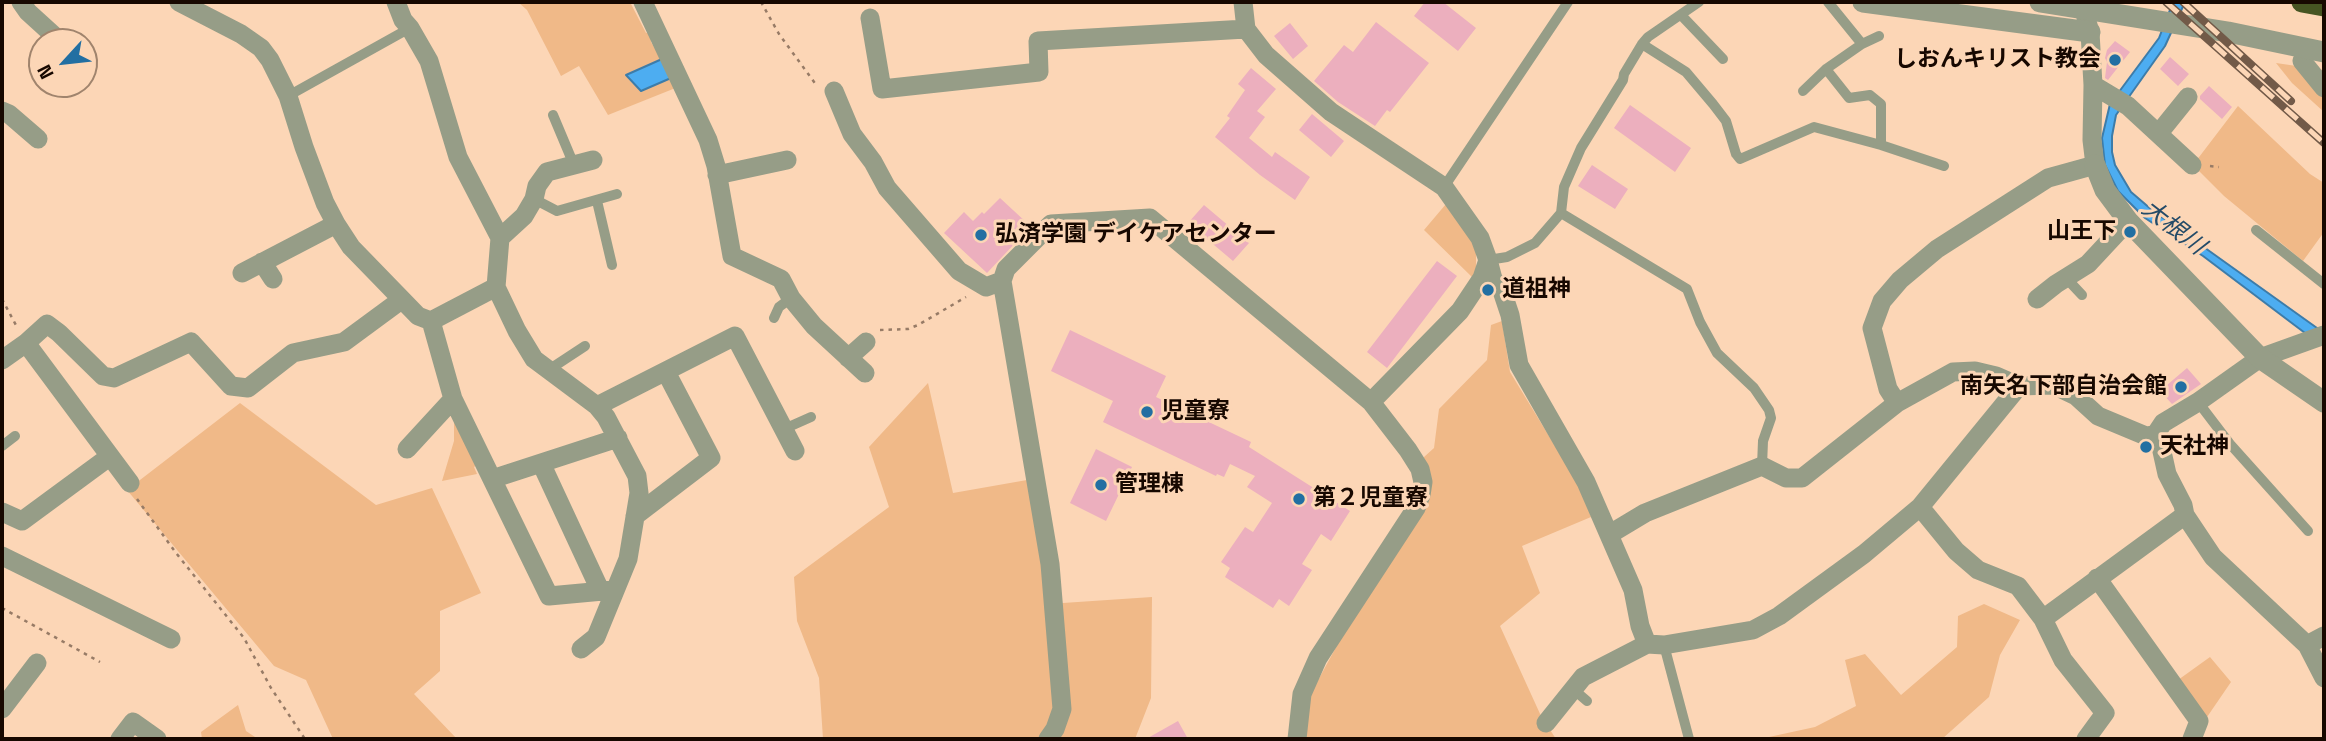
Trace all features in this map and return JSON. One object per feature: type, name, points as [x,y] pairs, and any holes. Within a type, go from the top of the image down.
[{"type":"highway","points":[[2302,2],[2324,6]]},
{"type":"street","points":[[21,2],[46,28]]},
{"type":"street","points":[[179,2],[261,48],[288,96],[325,203],[336,223],[351,247],[418,316],[431,321],[496,287]]},
{"type":"street","points":[[396,2],[403,20],[411,28],[429,61],[458,157],[500,238],[496,287],[517,331],[534,359],[597,406],[606,417],[637,476],[639,492],[628,559],[607,590],[596,637],[581,649]]},
{"type":"street","points":[[643,2],[708,140],[718,175],[732,256],[781,279],[791,298],[814,326],[865,373]]},
{"type":"street","points":[[1243,2],[1246,29],[1266,55],[1331,112],[1444,187],[1480,238],[1493,279],[1501,288],[1510,315],[1518,365],[1586,482],[1633,590],[1640,626],[1655,644]]},
{"type":"street","points":[[1863,2],[2090,32]]},
{"type":"street","points":[[2040,2],[2215,30],[2324,52]]},
{"type":"street","points":[[2079,2],[2090,32],[2100,89],[2092,139],[2095,165],[2105,190],[2128,221],[2260,358],[2324,401]]},
{"type":"street","points":[[870,18],[882,89],[1039,72],[1038,41],[1246,29]]},
{"type":"street","points":[[2302,61],[2324,88]]},
{"type":"street","points":[[825,89],[887,188],[959,271],[986,287],[1002,281]]},
{"type":"street","points":[[2100,89],[2128,106],[2192,166]]},
{"type":"street","points":[[2159,134],[2188,97]]},
{"type":"street","points":[[2,111],[38,139]]},
{"type":"street","points":[[718,175],[787,160]]},
{"type":"street","points":[[500,238],[524,216],[534,199],[537,186],[547,172],[584,162]]},
{"type":"street","points":[[1897,404],[1888,389],[1872,328],[1882,301],[1900,280],[1937,250],[2048,178],[2095,165]]},
{"type":"street","points":[[1048,739],[1055,729],[1062,709],[1050,564],[1002,281],[1006,269],[1051,224],[1150,218],[1371,402],[1420,469],[1423,482],[1416,508],[1318,658],[1302,694],[1297,739]]},
{"type":"street","points":[[2037,299],[2088,264],[2128,221]]},
{"type":"street","points":[[242,273],[336,223]]},
{"type":"street","points":[[1371,402],[1460,311],[1482,278],[1488,260]]},
{"type":"street","points":[[262,262],[273,279]]},
{"type":"street","points":[[2,360],[47,324],[103,376],[114,378],[191,342],[231,386],[248,388],[293,353],[344,342],[401,300]]},
{"type":"street","points":[[431,321],[453,399],[549,596],[607,590]]},
{"type":"street","points":[[597,406],[735,335],[795,451]]},
{"type":"street","points":[[1610,534],[1645,513],[1762,466],[1786,478],[1802,478],[1897,404],[1953,372],[1975,371],[2019,386],[2053,385],[2076,396],[2098,416],[2146,436],[2155,435],[2163,423],[2260,358],[2315,338]]},
{"type":"street","points":[[849,358],[866,342]]},
{"type":"street","points":[[26,343],[130,483]]},
{"type":"street","points":[[635,516],[711,458],[666,372]]},
{"type":"street","points":[[1546,723],[1580,695],[1583,677],[1655,644],[1753,630],[1779,616],[1920,507],[2019,386]]},
{"type":"street","points":[[407,449],[453,399]]},
{"type":"street","points":[[2155,435],[2161,447],[2167,474],[2185,514],[2213,557],[2316,640],[2324,678]]},
{"type":"street","points":[[492,479],[618,438]]},
{"type":"street","points":[[2,512],[22,521],[109,457]]},
{"type":"street","points":[[541,463],[607,590]]},
{"type":"street","points":[[1920,507],[1956,551],[1978,570],[2018,586],[2043,619],[2063,660],[2105,713],[2086,739]]},
{"type":"street","points":[[2043,619],[2185,514]]},
{"type":"street","points":[[2,556],[171,639]]},
{"type":"street","points":[[2097,578],[2199,721],[2192,739]]},
{"type":"street","points":[[2,709],[26,670]]},
{"type":"street","points":[[120,739],[133,722],[157,739]]},
{"type":"lane","points":[[1444,187],[1568,2]]},
{"type":"lane","points":[[1488,260],[1507,257],[1535,243],[1561,213],[1563,187],[1581,148],[1642,44],[1699,2]]},
{"type":"lane","points":[[1828,2],[1862,44]]},
{"type":"lane","points":[[1681,15],[1723,59]]},
{"type":"lane","points":[[288,96],[411,28]]},
{"type":"lane","points":[[1803,91],[1826,68],[1862,44],[1880,36]]},
{"type":"lane","points":[[1642,44],[1686,72],[1726,121],[1740,159],[1814,127],[1944,166]]},
{"type":"lane","points":[[1826,68],[1849,98],[1870,95],[1881,104],[1881,145]]},
{"type":"lane","points":[[553,115],[584,162]]},
{"type":"lane","points":[[534,199],[557,211],[617,194]]},
{"type":"lane","points":[[597,201],[612,265]]},
{"type":"lane","points":[[1561,213],[1687,289],[1700,322],[1717,353],[1754,388],[1769,410],[1771,418],[1763,442],[1762,466]]},
{"type":"lane","points":[[2256,230],[2324,284]]},
{"type":"lane","points":[[2067,279],[2082,295]]},
{"type":"lane","points":[[774,318],[779,307],[791,298]]},
{"type":"lane","points":[[547,370],[584,346]]},
{"type":"lane","points":[[2198,402],[2230,444],[2308,531]]},
{"type":"lane","points":[[784,429],[811,417]]},
{"type":"lane","points":[[2,446],[15,436]]},
{"type":"lane","points":[[1655,644],[1689,739]]},
{"type":"path","points":[[761,2],[779,34],[825,89]]},
{"type":"path","points":[[896,330],[918,326],[974,292]]},
{"type":"path","points":[[2,299],[26,343]]},
{"type":"path","points":[[130,483],[138,501],[176,553],[244,638],[271,688],[305,739]]},
{"type":"path","points":[[2,608],[100,662]]},
{"type":"shaded area","points":[[518,2],[630,2],[646,33],[650,32],[651,42],[678,87],[608,115],[579,66],[561,76],[527,10]]},
{"type":"shaded area","points":[[2276,63],[2324,70],[2324,112],[2292,83]]},
{"type":"shaded area","points":[[2238,106],[2310,174],[2324,183],[2324,232],[2303,261],[2224,196],[2193,165]]},
{"type":"shaded area","points":[[1446,204],[1476,245],[1476,275],[1473,278],[1424,230]]},
{"type":"shaded area","points":[[1502,321],[1510,372],[1580,487],[1591,517],[1522,546],[1540,593],[1500,626],[1541,716],[1556,739],[1306,739],[1310,695],[1346,629],[1424,507],[1424,457],[1434,448],[1439,409],[1487,360],[1491,325]]},
{"type":"shaded area","points":[[928,383],[953,493],[1027,480],[1048,604],[1152,597],[1151,698],[1135,739],[823,739],[819,678],[797,621],[794,577],[889,507],[869,447]]},
{"type":"shaded area","points":[[240,403],[376,505],[432,488],[481,593],[440,611],[440,671],[414,694],[457,739],[333,739],[306,680],[274,666],[127,490]]},
{"type":"shaded area","points":[[454,423],[457,423],[478,464],[474,467],[477,474],[442,481],[454,441]]},
{"type":"shaded area","points":[[1984,604],[2020,620],[2000,655],[1989,697],[1942,739],[1769,739],[1815,727],[1856,706],[1845,660],[1865,654],[1901,695],[1957,647],[1958,616]]},
{"type":"shaded area","points":[[2210,657],[2231,682],[2205,720],[2178,680]]},
{"type":"shaded area","points":[[238,705],[246,731],[258,739],[202,739],[201,732]]},
{"type":"water","name":"大根川","points":[[2173,2],[2185,2],[2165,46],[2116,115],[2112,136],[2115,165],[2131,192],[2152,210],[2324,333],[2305,333],[2203,256],[2145,218],[2118,191],[2105,165],[2102,138],[2110,104],[2159,38]]},
{"type":"water","points":[[662,59],[671,78],[641,91],[626,75]]},
{"type":"building","points":[[1425,2],[1443,2],[1476,28],[1458,51],[1414,16]]},
{"type":"building","points":[[1376,22],[1429,63],[1390,112],[1387,110],[1375,126],[1338,102],[1314,81],[1344,45],[1353,52]]},
{"type":"building","points":[[1290,23],[1308,46],[1293,59],[1274,36]]},
{"type":"building","name":"しおんキリスト教会","points":[[2115,41],[2130,52],[2108,80],[2105,78],[2105,58],[2107,50]]},
{"type":"building","points":[[2170,57],[2189,74],[2178,86],[2160,69]]},
{"type":"building","points":[[1251,68],[1276,89],[1257,111],[1265,117],[1249,138],[1272,157],[1275,152],[1310,177],[1295,200],[1215,137],[1230,118],[1227,116],[1245,90],[1238,84]]},
{"type":"building","points":[[2209,86],[2232,107],[2222,119],[2200,99]]},
{"type":"building","points":[[1630,105],[1691,148],[1675,172],[1614,128]]},
{"type":"building","points":[[1312,114],[1344,141],[1331,157],[1299,130]]},
{"type":"building","points":[[1592,165],[1628,189],[1615,209],[1578,186]]},
{"type":"building","name":"弘済学園 デイケアセンター","points":[[1000,198],[1027,223],[1015,237],[1018,240],[987,273],[944,233],[964,212],[973,221]]},
{"type":"building","points":[[1204,205],[1249,243],[1233,261],[1188,223]]},
{"type":"building","points":[[1437,261],[1457,276],[1387,368],[1367,352]]},
{"type":"building","points":[[1070,330],[1166,376],[1156,397],[1251,442],[1249,447],[1350,511],[1331,541],[1321,534],[1302,564],[1312,570],[1289,606],[1279,599],[1273,608],[1225,577],[1230,568],[1221,562],[1245,527],[1253,532],[1272,503],[1247,487],[1255,476],[1230,464],[1224,477],[1217,474],[1216,476],[1103,422],[1113,401],[1051,371]]},
{"type":"building","name":"南矢名下部自治会館","points":[[2187,368],[2201,384],[2172,404],[2160,391]]},
{"type":"building","name":"管理棟","points":[[1096,449],[1132,467],[1106,521],[1070,503]]},
{"type":"building","points":[[1178,721],[1188,739],[1146,739]]},
{"type":"railway","points":[[2166,2],[2324,143]]},
{"type":"railway","points":[[2183,2],[2291,101]]},
{"type":"place","name":"しおんキリスト教会","points":[[2115,60]]},
{"type":"place","name":"山王下","points":[[2130,232]]},
{"type":"place","name":"弘済学園 デイケアセンター","points":[[981,235]]},
{"type":"place","name":"道祖神","points":[[1488,290]]},
{"type":"place","name":"南矢名下部自治会館","points":[[2181,387]]},
{"type":"place","name":"児童寮","points":[[1147,412]]},
{"type":"place","name":"天社神","points":[[2146,447]]},
{"type":"place","name":"管理棟","points":[[1101,485]]},
{"type":"place","name":"第２児童寮","points":[[1299,499]]}]
